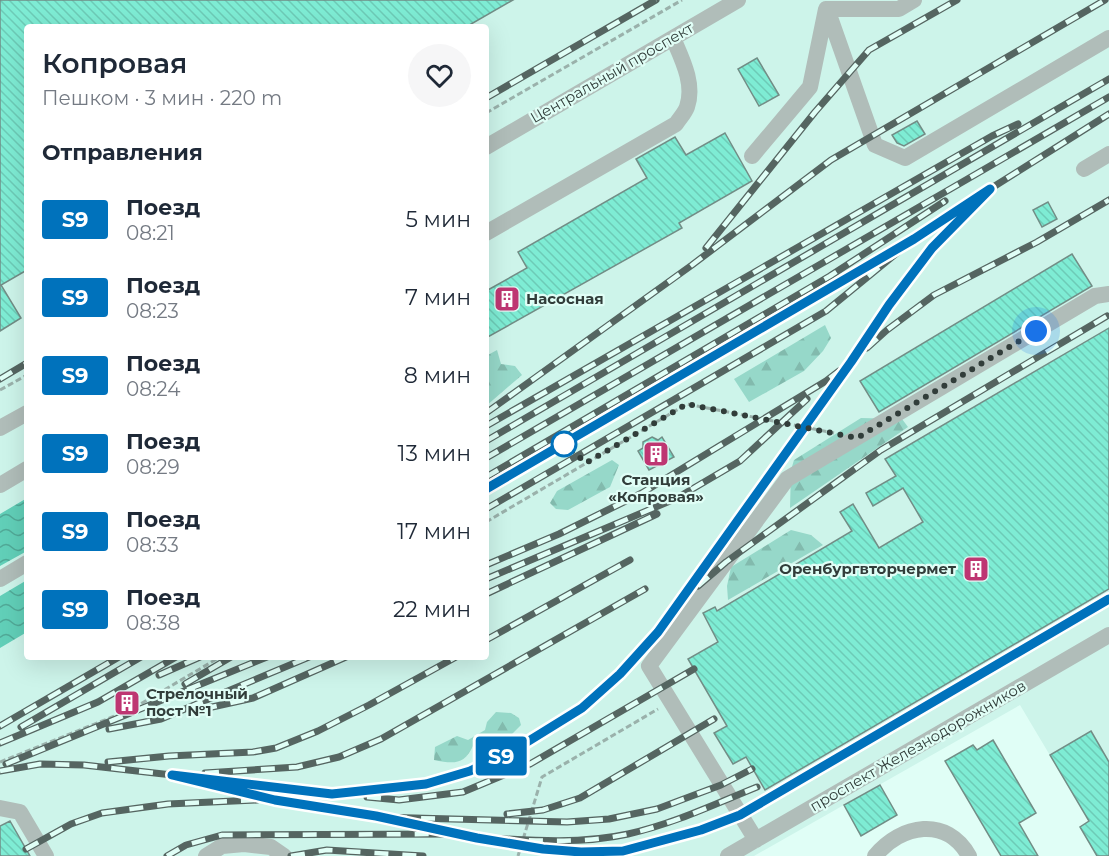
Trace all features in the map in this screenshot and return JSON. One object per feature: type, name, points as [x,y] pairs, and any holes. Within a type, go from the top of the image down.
[{"type":"street","name":"Центральный проспект","points":[[489,145],[738,0]]},
{"type":"street","points":[[824,5],[899,9],[914,0]]},
{"type":"street","points":[[824,5],[875,145],[905,158],[1109,38]]},
{"type":"street","points":[[752,156],[810,87],[824,5]]},
{"type":"street","points":[[489,231],[676,124],[687,108],[689,92],[688,72],[673,38]]},
{"type":"street","points":[[1084,169],[1109,154]]},
{"type":"street","points":[[756,840],[649,666],[787,479],[1095,296],[1109,294]]},
{"type":"street","points":[[0,428],[24,415]]},
{"type":"street","points":[[0,485],[24,471]]},
{"type":"street","points":[[0,579],[24,565]]},
{"type":"street","name":"проспект Железнодорожников","points":[[728,856],[1109,635]]},
{"type":"street","points":[[0,808],[20,812],[46,856]]},
{"type":"street","points":[[874,856],[895,838],[924,828],[943,831],[957,838],[969,856]]},
{"type":"street","points":[[206,856],[222,846],[244,844],[271,847],[284,856]]},
{"type":"path","points":[[489,111],[682,0]]},
{"type":"path","points":[[0,390],[24,377]]},
{"type":"path","points":[[489,520],[687,404],[857,438]]},
{"type":"path","points":[[0,762],[132,709],[215,660]]},
{"type":"path","points":[[518,856],[542,777],[670,702]]},
{"type":"shaded area","points":[[0,0],[1109,0],[1109,810],[1089,821],[1020,705],[754,856],[0,856]]},
{"type":"green space","points":[[825,325],[831,338],[823,351],[804,371],[749,402],[734,379]]},
{"type":"green space","points":[[497,350],[501,364],[515,366],[522,375],[489,403],[489,354]]},
{"type":"green space","points":[[861,418],[902,419],[908,427],[790,508],[791,470],[794,460]]},
{"type":"green space","points":[[612,460],[619,465],[610,487],[568,510],[556,509],[550,503],[557,491]]},
{"type":"green space","points":[[791,530],[811,535],[823,545],[728,600],[727,586],[731,567]]},
{"type":"green space","points":[[496,712],[511,713],[519,718],[521,725],[508,738],[473,746],[466,757],[458,762],[434,760],[435,747],[457,736],[468,740],[485,730],[487,722]]},
{"type":"water","points":[[24,500],[24,553],[0,566],[0,514]]},
{"type":"water","points":[[24,582],[24,634],[0,648],[0,596]]},
{"type":"building","points":[[0,0],[513,0],[471,24],[24,24],[24,272],[1,285],[21,318],[0,331]]},
{"type":"building","points":[[757,58],[779,95],[759,106],[738,69]]},
{"type":"building","points":[[917,121],[925,134],[904,146],[897,143],[892,135]]},
{"type":"building","points":[[725,133],[752,181],[679,223],[682,228],[489,336],[489,289],[527,268],[518,252],[647,178],[636,159],[675,137],[686,155]]},
{"type":"building","points":[[1048,202],[1057,219],[1042,227],[1033,210]]},
{"type":"building","points":[[1072,254],[1092,286],[879,412],[860,381]]},
{"type":"building","name":"Оренбургвторчермет","points":[[1109,328],[1109,589],[765,790],[746,757],[733,764],[714,733],[727,726],[688,659],[718,642],[703,613],[715,607],[717,611],[852,531],[840,512],[853,504],[879,548],[923,522],[903,488],[873,506],[866,493],[896,476],[885,459]]},
{"type":"building","name":"Станция «Копровая»","points":[[652,437],[658,440],[662,437],[674,457],[649,470],[638,451],[643,448],[643,442]]},
{"type":"building","points":[[1091,731],[1109,762],[1109,856],[1097,856],[1080,827],[1089,821],[1050,755]]},
{"type":"building","points":[[993,740],[1036,813],[1019,823],[1038,856],[1001,856],[945,761],[973,745],[977,750]]},
{"type":"building","points":[[880,785],[897,815],[861,836],[844,805]]},
{"type":"building","points":[[10,821],[30,856],[0,856],[0,826]]},
{"type":"railway","points":[[489,96],[656,0]]},
{"type":"railway","points":[[706,248],[815,112],[869,50],[957,0]]},
{"type":"railway","points":[[489,411],[692,265],[831,160],[1105,0]]},
{"type":"railway","points":[[489,439],[1109,79]]},
{"type":"railway","points":[[489,456],[1109,97]]},
{"type":"railway","points":[[331,794],[426,784],[470,771],[519,747],[582,708],[620,674],[658,632],[889,305],[932,248],[990,189],[1109,114]]},
{"type":"railway","points":[[489,424],[992,136],[1018,124]]},
{"type":"railway","points":[[867,348],[934,295],[1037,242],[1109,200]]},
{"type":"railway","points":[[489,475],[830,276],[945,201]]},
{"type":"railway","points":[[489,507],[826,311],[914,239],[969,203]]},
{"type":"railway","points":[[489,487],[879,259]]},
{"type":"railway","points":[[698,586],[726,562],[881,450],[1107,316]]},
{"type":"railway","points":[[0,379],[24,365]]},
{"type":"railway","points":[[489,564],[559,534],[642,493],[839,371]]},
{"type":"railway","points":[[489,578],[677,498],[740,461],[807,399]]},
{"type":"railway","points":[[489,593],[657,514]]},
{"type":"railway","points":[[489,638],[630,560]]},
{"type":"railway","points":[[205,773],[297,767],[339,757],[381,739],[645,589]]},
{"type":"railway","points":[[601,856],[701,830],[740,815],[1109,599]]},
{"type":"railway","points":[[0,726],[114,660]]},
{"type":"railway","points":[[21,727],[136,660]]},
{"type":"railway","points":[[0,743],[98,702],[171,660]]},
{"type":"railway","points":[[159,675],[193,660]]},
{"type":"railway","points":[[185,684],[226,660]]},
{"type":"railway","points":[[6,764],[260,660]]},
{"type":"railway","points":[[109,729],[161,719],[302,660]]},
{"type":"railway","points":[[203,709],[253,698],[339,660]]},
{"type":"railway","points":[[108,762],[253,752],[276,748],[318,731],[451,660]]},
{"type":"railway","points":[[367,797],[399,800],[463,792],[530,764],[694,669]]},
{"type":"railway","points":[[507,814],[543,810],[580,798],[714,719]]},
{"type":"railway","points":[[0,771],[40,764],[84,765],[340,794]]},
{"type":"railway","points":[[228,788],[275,800],[376,817],[567,822],[609,819],[657,809],[721,785],[752,769]]},
{"type":"railway","points":[[473,837],[551,841],[590,840],[628,834],[694,813],[757,787]]},
{"type":"railway","points":[[26,849],[71,824],[102,813],[168,804],[257,800]]},
{"type":"railway","points":[[167,856],[186,845],[222,835],[458,834]]},
{"type":"railway","points":[[532,847],[581,852],[610,851]]},
{"type":"railway","points":[[291,856],[327,850],[423,856]]},
{"type":"train","name":"S9","points":[[489,487],[914,239],[990,189],[932,248],[889,305],[851,362],[658,632],[620,674],[582,708],[519,747],[470,771],[426,784],[332,794],[172,775],[275,800],[376,816],[521,846],[581,852],[623,851],[701,830],[740,815],[1109,599]]},
{"type":"place","name":"Насосная","points":[[507,299]]},
{"type":"place","name":"Станция «Копровая»","points":[[656,454]]},
{"type":"place","name":"Оренбургвторчермет","points":[[976,569]]},
{"type":"place","name":"Стрелочный пост №1","points":[[127,703]]},
{"type":"route","points":[[564,444],[586,463],[687,404],[857,438],[1036,331]]}]
